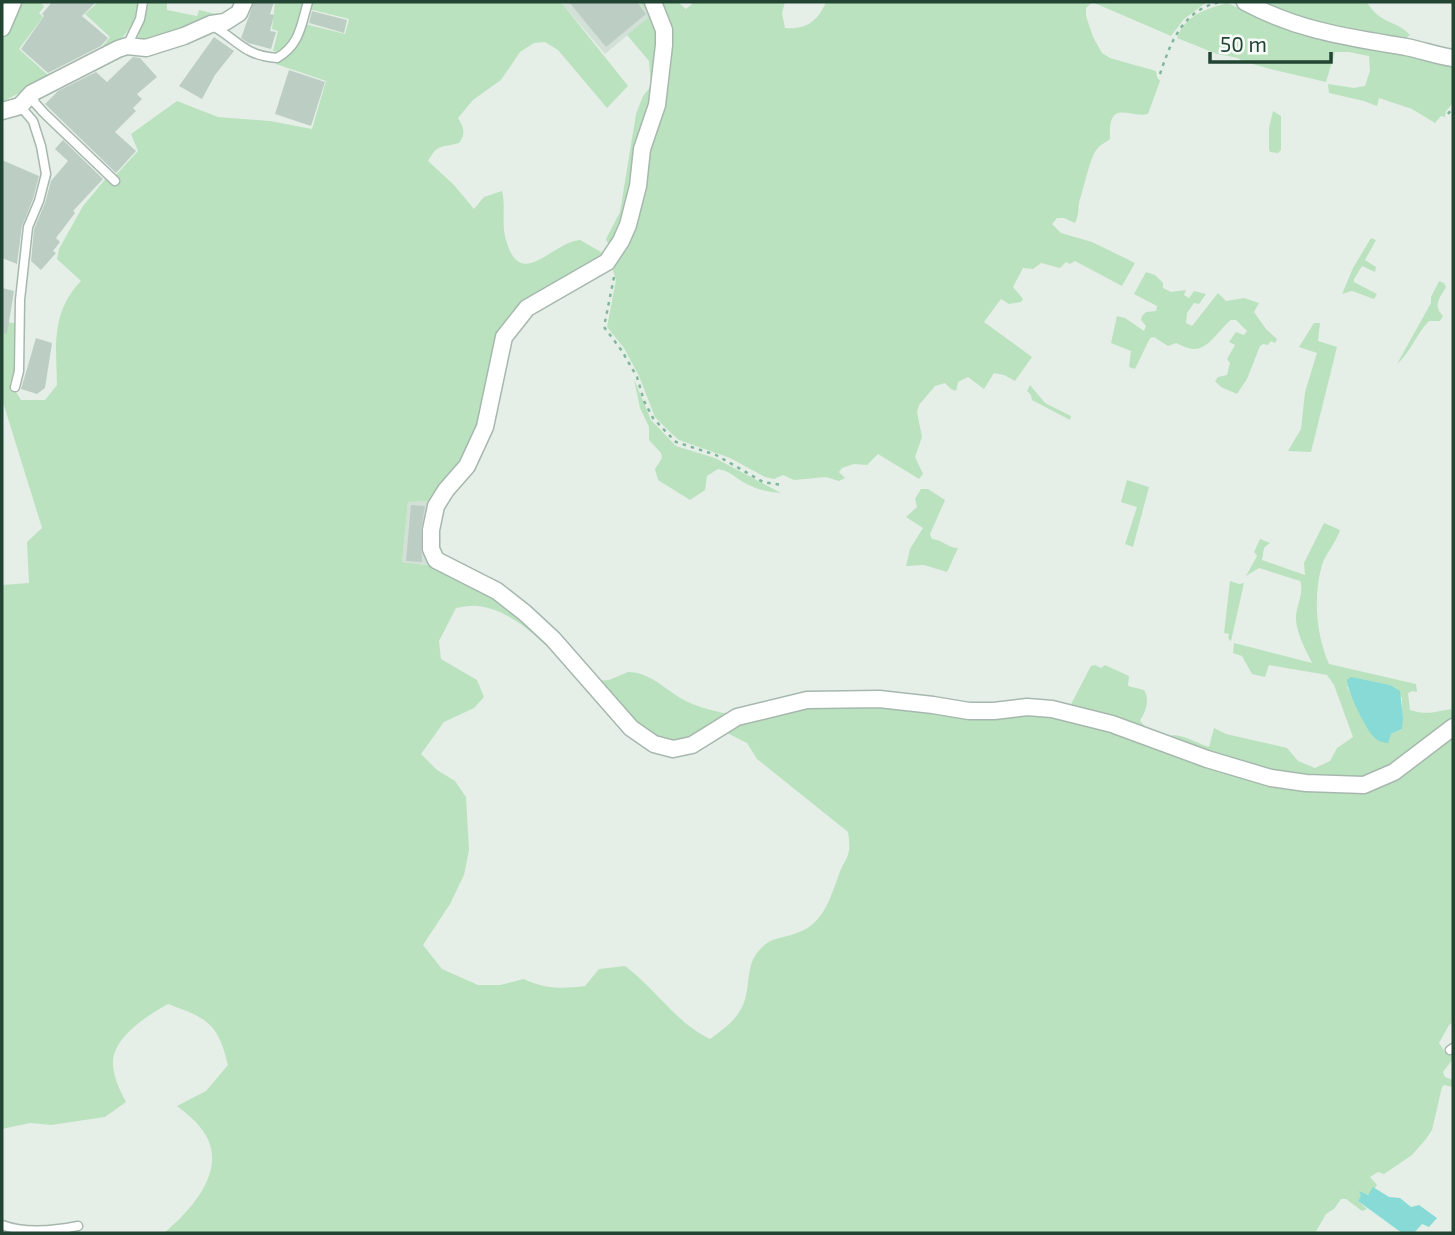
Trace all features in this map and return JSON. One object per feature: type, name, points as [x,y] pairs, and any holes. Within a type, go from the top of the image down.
[{"type":"street","points":[[2,27],[13,2]]},
{"type":"street","points":[[2,111],[20,106],[32,93],[127,46],[146,48],[232,19],[239,13],[244,2]]},
{"type":"street","points":[[653,2],[664,30],[664,45],[657,105],[642,149],[638,186],[628,225],[607,262],[527,308],[504,337],[485,427],[467,466],[446,489],[436,506],[431,530],[431,548],[436,560],[497,591],[525,612],[553,639],[631,728],[654,744],[673,749],[692,745],[737,717],[807,700],[879,699],[969,711],[1027,707],[1052,709],[1112,724],[1207,759],[1271,778],[1306,783],[1364,785],[1394,772],[1453,727]]},
{"type":"street","points":[[1245,2],[1318,32],[1453,58]]},
{"type":"lane","points":[[127,46],[143,2]]},
{"type":"lane","points":[[211,24],[248,51],[277,58],[293,48],[308,2]]},
{"type":"lane","points":[[32,93],[35,103],[116,181]]},
{"type":"lane","points":[[15,387],[19,371],[20,300],[28,227],[46,174],[33,121],[20,106]]},
{"type":"lane","points":[[2,1225],[30,1230],[78,1226]]},
{"type":"path","points":[[1160,74],[1173,39],[1185,21],[1202,7],[1220,2]]},
{"type":"path","points":[[1448,114],[1453,107]]},
{"type":"path","points":[[607,262],[614,281],[604,327],[637,377],[644,401],[658,426],[676,442],[716,455],[763,482],[782,485]]},
{"type":"shaded area","points":[[561,2],[639,2],[650,16],[605,54]]},
{"type":"shaded area","points":[[435,501],[434,566],[402,562],[408,502]]},
{"type":"green space","points":[[19,2],[41,2],[44,7],[39,13],[43,17],[19,49],[50,77],[2,102],[2,41]]},
{"type":"green space","points":[[98,2],[138,2],[133,22],[124,36],[94,57],[110,37],[85,14]]},
{"type":"green space","points":[[149,2],[167,2],[167,10],[197,16],[199,10],[224,16],[177,33],[139,42],[139,33]]},
{"type":"green space","points":[[275,2],[304,2],[294,41],[277,52],[273,51],[278,31],[272,29]]},
{"type":"green space","points":[[311,2],[561,2],[628,86],[607,108],[558,50],[545,42],[534,43],[520,52],[501,80],[473,100],[458,118],[463,131],[459,143],[438,149],[428,161],[453,184],[474,209],[484,197],[502,191],[506,240],[512,255],[520,262],[528,264],[537,261],[569,243],[580,240],[601,252],[606,259],[513,320],[488,401],[465,462],[435,501],[408,502],[402,562],[434,566],[522,615],[574,673],[530,632],[506,615],[492,609],[475,606],[456,608],[439,641],[441,659],[477,680],[484,697],[474,708],[444,722],[421,754],[437,770],[455,781],[466,797],[469,850],[464,875],[450,904],[423,945],[442,969],[478,985],[500,985],[524,979],[539,985],[561,988],[585,986],[599,969],[625,966],[676,1015],[710,1039],[731,1022],[741,1009],[753,959],[757,953],[770,942],[804,930],[818,919],[849,852],[848,832],[757,759],[747,743],[727,733],[738,722],[807,703],[1052,712],[1207,763],[1364,788],[1453,731],[1453,1022],[1439,1043],[1445,1052],[1453,1053],[1453,1059],[1443,1072],[1445,1077],[1453,1080],[1453,1087],[1442,1087],[1432,1130],[1412,1155],[1384,1174],[1378,1172],[1370,1177],[1377,1185],[1371,1193],[1362,1196],[1358,1201],[1367,1209],[1362,1211],[1346,1199],[1341,1199],[1334,1209],[1326,1214],[1315,1233],[164,1233],[185,1213],[203,1189],[212,1162],[211,1148],[205,1134],[196,1122],[177,1106],[206,1091],[228,1065],[215,1030],[192,1013],[168,1004],[132,1028],[114,1055],[114,1070],[126,1102],[105,1117],[51,1125],[30,1123],[2,1129],[2,585],[29,583],[27,542],[42,528],[2,399],[2,322],[15,323],[18,359],[10,383],[21,400],[45,400],[57,385],[56,343],[60,317],[71,293],[81,281],[57,259],[59,249],[83,206],[107,177],[118,184],[114,177],[138,151],[131,134],[177,101],[218,117],[270,121],[312,129],[326,81],[276,64],[294,50],[305,24],[345,34],[349,19],[309,9]]},
{"type":"green space","points":[[639,2],[648,2],[661,43],[631,205],[610,248],[606,239],[620,212],[636,114],[643,96],[651,86],[649,61],[627,35],[650,16]]},
{"type":"green space","points":[[655,2],[678,2],[686,9],[694,2],[785,2],[782,13],[785,28],[792,28],[810,23],[826,2],[1092,2],[1086,8],[1086,16],[1102,53],[1110,58],[1156,71],[1160,81],[1148,114],[1121,113],[1112,118],[1110,139],[1097,149],[1090,164],[1075,223],[1057,218],[1052,224],[1061,233],[1092,242],[1135,263],[1122,286],[1075,261],[1070,264],[1066,262],[1060,268],[1041,263],[1033,269],[1023,268],[1013,287],[1023,299],[1021,302],[1009,304],[1001,299],[984,322],[1032,357],[1015,381],[994,373],[984,389],[968,377],[958,382],[956,391],[945,383],[935,386],[919,405],[917,412],[922,437],[915,457],[923,474],[919,479],[878,454],[867,465],[854,464],[842,468],[839,472],[845,478],[839,481],[826,477],[794,480],[783,475],[774,479],[730,458],[679,440],[655,417],[639,376],[624,348],[607,327],[616,280],[611,264],[660,106]]},
{"type":"green space","points":[[1092,2],[1207,2],[1184,19],[1171,36]]},
{"type":"green space","points":[[1258,2],[1367,2],[1377,15],[1410,35],[1405,39],[1313,24]]},
{"type":"green space","points":[[1227,3],[1291,31],[1315,38],[1372,47],[1453,65],[1453,103],[1446,111],[1445,117],[1441,116],[1435,123],[1412,109],[1379,98],[1377,106],[1329,93],[1328,84],[1354,88],[1365,86],[1370,71],[1369,56],[1335,52],[1326,82],[1217,54],[1177,38],[1191,18]]},
{"type":"green space","points":[[1273,111],[1281,116],[1281,150],[1278,153],[1270,152],[1269,149],[1269,128]]},
{"type":"green space","points":[[1371,238],[1376,240],[1365,260],[1376,267],[1375,272],[1362,266],[1354,282],[1377,294],[1374,299],[1352,291],[1342,294],[1353,268]]},
{"type":"green space","points":[[1146,272],[1155,275],[1163,283],[1163,288],[1171,292],[1186,290],[1184,295],[1189,298],[1194,291],[1206,294],[1199,304],[1194,303],[1187,313],[1186,323],[1192,326],[1218,293],[1226,301],[1244,298],[1259,303],[1254,312],[1277,339],[1275,343],[1271,341],[1268,345],[1260,346],[1247,379],[1237,394],[1221,387],[1215,381],[1218,377],[1227,375],[1230,363],[1227,359],[1235,345],[1229,342],[1236,332],[1244,335],[1247,331],[1236,320],[1231,320],[1209,343],[1199,348],[1190,349],[1176,343],[1168,346],[1154,337],[1150,338],[1135,369],[1129,367],[1131,351],[1111,343],[1117,316],[1125,318],[1144,331],[1146,326],[1141,320],[1142,316],[1146,312],[1156,311],[1157,306],[1134,294]]},
{"type":"green space","points":[[1439,281],[1446,287],[1438,305],[1443,316],[1440,321],[1429,321],[1397,364],[1431,303]]},
{"type":"green space","points":[[1314,323],[1320,323],[1318,341],[1337,347],[1311,452],[1288,451],[1301,429],[1305,392],[1317,353],[1299,347]]},
{"type":"green space","points":[[634,379],[651,420],[676,446],[715,458],[781,493],[757,488],[729,472],[718,469],[707,476],[705,490],[690,500],[658,480],[655,469],[662,458],[661,453],[649,440],[649,427],[640,408]]},
{"type":"green space","points":[[1030,385],[1045,403],[1071,416],[1070,420],[1032,400],[1027,391]]},
{"type":"green space","points":[[1127,480],[1149,487],[1133,547],[1125,544],[1137,507],[1121,502]]},
{"type":"green space","points":[[921,489],[928,489],[945,500],[930,534],[932,539],[958,548],[947,572],[924,565],[906,566],[910,549],[923,528],[906,517],[917,507],[915,499]]},
{"type":"green space","points":[[1324,523],[1340,530],[1322,565],[1317,589],[1321,641],[1329,664],[1416,684],[1417,692],[1408,693],[1410,710],[1427,713],[1453,709],[1453,723],[1409,757],[1363,781],[1273,775],[1068,710],[1091,666],[1101,668],[1105,665],[1129,676],[1128,686],[1144,690],[1146,705],[1140,720],[1154,731],[1183,737],[1209,747],[1214,728],[1226,734],[1287,748],[1298,761],[1315,768],[1330,761],[1337,748],[1353,737],[1334,685],[1327,675],[1269,665],[1265,677],[1252,674],[1242,656],[1233,653],[1234,643],[1312,663],[1297,626],[1300,581],[1259,568],[1246,576],[1257,556],[1254,552],[1260,539],[1270,543],[1264,548],[1262,560],[1305,575],[1304,563]],"holes":[[[1368,681],[1390,685],[1402,698],[1402,729],[1391,734],[1388,739],[1373,736],[1347,687]]]},
{"type":"green space","points":[[1230,581],[1244,583],[1231,641],[1229,634],[1224,633]]},
{"type":"green space","points":[[628,672],[644,675],[691,703],[733,715],[673,747],[633,726],[596,681],[609,680]]},
{"type":"water","points":[[1351,677],[1390,685],[1400,691],[1402,729],[1391,734],[1388,743],[1376,739],[1366,725],[1348,685],[1347,680]]},
{"type":"water","points":[[1373,1187],[1389,1197],[1400,1198],[1411,1207],[1419,1205],[1437,1218],[1429,1227],[1422,1224],[1414,1233],[1402,1233],[1358,1201],[1361,1196],[1359,1191],[1368,1195]]},
{"type":"building","points":[[52,2],[96,2],[82,16],[108,38],[101,46],[48,73],[21,49]]},
{"type":"building","points":[[254,2],[274,2],[270,14],[274,15],[270,31],[276,32],[271,49],[248,43],[241,38]]},
{"type":"building","points":[[569,2],[637,2],[646,14],[606,47]]},
{"type":"building","points":[[312,11],[347,20],[344,33],[309,23]]},
{"type":"building","points":[[214,37],[234,51],[215,75],[202,99],[179,86]]},
{"type":"building","points":[[133,57],[140,58],[157,77],[137,94],[142,99],[133,108],[136,111],[115,132],[136,151],[116,173],[45,104],[58,91],[96,72],[107,82]]},
{"type":"building","points":[[289,70],[325,82],[311,126],[275,114]]},
{"type":"building","points":[[63,140],[103,179],[73,211],[75,213],[56,238],[60,242],[53,251],[56,253],[41,270],[31,261],[34,229],[51,181],[68,161],[55,149]]},
{"type":"building","points":[[2,160],[39,176],[22,226],[17,264],[2,258]]},
{"type":"building","points":[[2,288],[14,291],[7,334],[2,333]]},
{"type":"building","points":[[36,338],[52,343],[45,388],[37,394],[21,389]]},
{"type":"building","points":[[411,505],[425,506],[421,530],[422,562],[406,561]]}]
